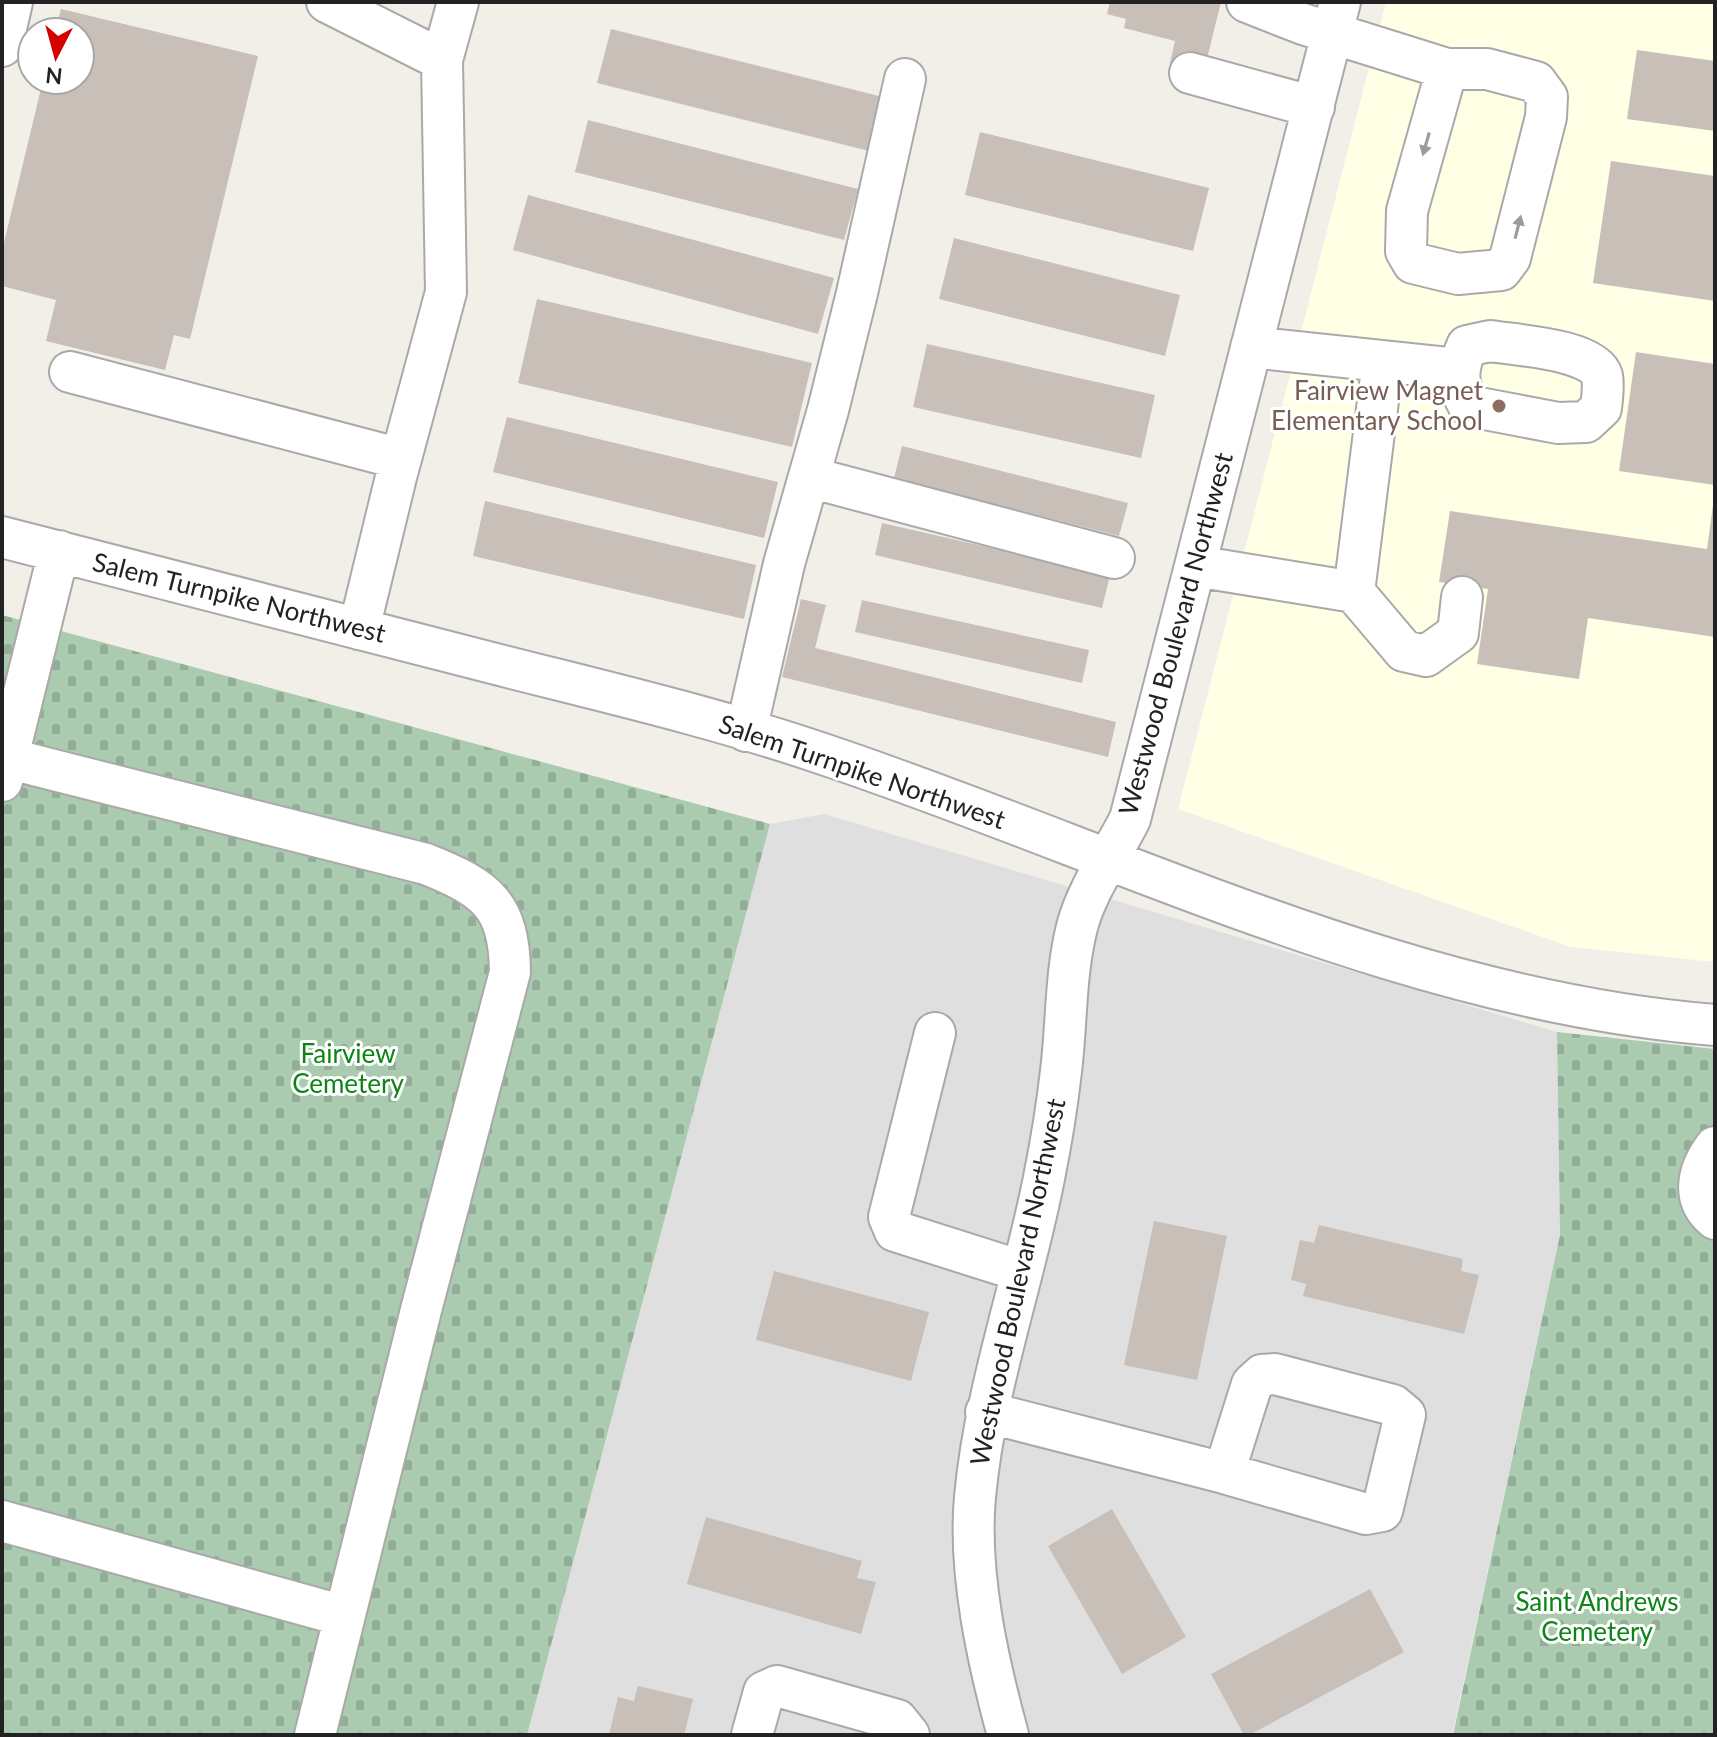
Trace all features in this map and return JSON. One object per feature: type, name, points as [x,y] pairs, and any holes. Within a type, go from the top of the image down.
[{"type":"street","points":[[2,46],[12,2]]},
{"type":"street","points":[[327,2],[442,60]]},
{"type":"street","points":[[359,629],[446,292],[442,60],[458,2]]},
{"type":"street","points":[[1247,2],[1303,24],[1337,17],[1447,69],[1487,69],[1536,82],[1547,97],[1546,117],[1510,258],[1501,270],[1458,274],[1413,263],[1406,251],[1407,211],[1447,69]]},
{"type":"street","name":"Westwood Boulevard Northwest","points":[[1008,1735],[984,1639],[976,1577],[974,1500],[986,1412],[1044,1180],[1077,925],[1091,890],[1130,819],[1337,17]]},
{"type":"street","points":[[1190,73],[1314,107]]},
{"type":"street","points":[[746,731],[784,564],[857,293],[905,79]]},
{"type":"street","points":[[1251,347],[1457,369]]},
{"type":"street","points":[[1354,592],[1383,361]]},
{"type":"street","points":[[70,372],[401,459]]},
{"type":"street","points":[[809,477],[1114,558]]},
{"type":"street","name":"Salem Turnpike Northwest","points":[[2,537],[672,709],[824,754],[1339,944],[1477,984],[1556,1003],[1715,1025]]},
{"type":"street","points":[[59,551],[4,766],[426,864],[465,879],[489,898],[503,922],[510,943],[510,972],[315,1735]]},
{"type":"street","points":[[1195,566],[1354,592],[1404,651],[1426,656],[1458,633],[1462,597]]},
{"type":"street","points":[[935,1033],[889,1217],[895,1231],[1021,1271]]},
{"type":"street","points":[[1715,1147],[1705,1161],[1699,1180],[1699,1194],[1705,1210],[1715,1219]]},
{"type":"street","points":[[986,1412],[1224,1473],[1366,1514],[1382,1511],[1405,1415],[1393,1405],[1275,1374],[1262,1375],[1252,1384],[1224,1473]]},
{"type":"street","points":[[2,1521],[344,1616]]},
{"type":"street","points":[[752,1735],[764,1692],[777,1686],[897,1720],[909,1735]]},
{"type":"shaded area","name":"Fairview Magnet Elementary School","points":[[1386,2],[1715,2],[1715,962],[1571,947],[1178,809]]},
{"type":"shaded area","points":[[824,814],[1557,1032],[1560,1235],[1452,1735],[527,1735],[770,824]]},
{"type":"green space","name":"Fairview Cemetery","points":[[2,615],[770,824],[527,1735],[2,1735]]},
{"type":"green space","name":"Saint Andrews Cemetery","points":[[1557,1032],[1715,1049],[1715,1735],[1453,1735],[1560,1235]]},
{"type":"building","points":[[1110,2],[1221,2],[1204,71],[1170,63],[1175,41],[1124,28],[1126,19],[1107,14]]},
{"type":"building","points":[[61,9],[90,16],[59,16]]},
{"type":"building","points":[[96,17],[258,56],[190,339],[174,335],[165,370],[46,341],[56,300],[2,286],[2,251],[39,96],[96,96]]},
{"type":"building","points":[[611,29],[883,97],[869,151],[597,83]]},
{"type":"building","points":[[1637,50],[1715,61],[1715,131],[1627,119]]},
{"type":"building","points":[[588,120],[858,189],[844,240],[575,172]]},
{"type":"building","points":[[980,132],[1209,188],[1193,251],[965,195]]},
{"type":"building","points":[[1611,161],[1715,176],[1715,301],[1593,283]]},
{"type":"building","points":[[528,195],[834,278],[818,334],[513,250]]},
{"type":"building","points":[[954,238],[1180,295],[1165,356],[939,299]]},
{"type":"building","points":[[537,299],[812,363],[792,447],[518,383]]},
{"type":"building","points":[[927,344],[1155,395],[1141,458],[913,407]]},
{"type":"building","points":[[1636,352],[1715,364],[1715,485],[1619,471]]},
{"type":"building","points":[[507,417],[778,482],[764,538],[493,472]]},
{"type":"building","points":[[902,446],[1128,503],[1119,536],[894,478]]},
{"type":"building","points":[[485,501],[756,565],[744,619],[473,556]]},
{"type":"building","points":[[1713,505],[1715,637],[1588,618],[1579,679],[1477,664],[1488,589],[1439,582],[1450,511],[1707,549]]},
{"type":"building","points":[[882,523],[1110,575],[1102,608],[875,555]]},
{"type":"building","points":[[801,599],[826,605],[815,648],[1116,722],[1108,757],[782,677]]},
{"type":"building","points":[[862,600],[1089,650],[1082,683],[855,632]]},
{"type":"building","points":[[1154,1221],[1227,1236],[1197,1380],[1124,1365]]},
{"type":"building","points":[[1319,1225],[1463,1259],[1461,1271],[1479,1275],[1464,1334],[1303,1296],[1306,1284],[1291,1280],[1300,1240],[1314,1243]]},
{"type":"building","points":[[774,1271],[929,1312],[911,1381],[756,1340]]},
{"type":"building","points":[[1112,1509],[1186,1637],[1122,1674],[1048,1546]]},
{"type":"building","points":[[706,1517],[862,1561],[857,1578],[876,1582],[861,1634],[687,1584]]},
{"type":"building","points":[[1370,1589],[1404,1652],[1244,1735],[1211,1674]]},
{"type":"building","points":[[638,1686],[693,1699],[684,1735],[609,1735],[618,1697],[634,1701]]},
{"type":"place","name":"Fairview Magnet Elementary School","points":[[1499,406]]}]
